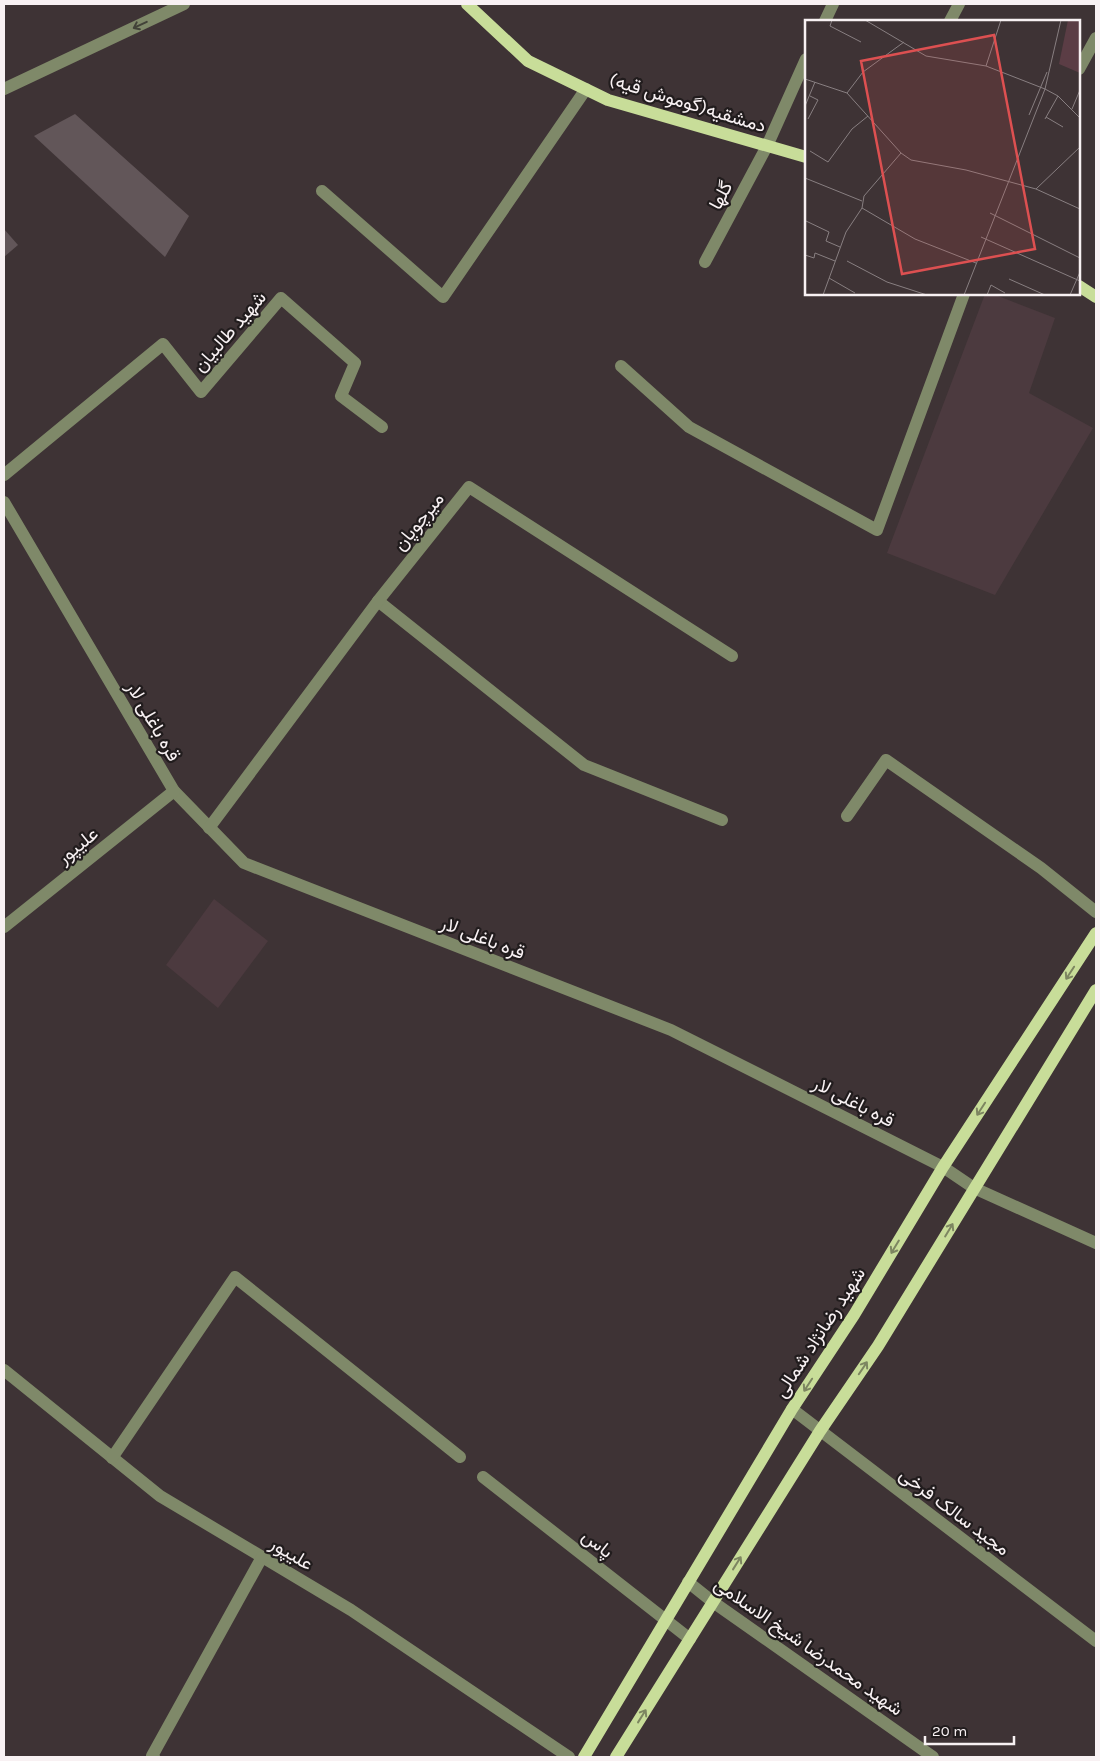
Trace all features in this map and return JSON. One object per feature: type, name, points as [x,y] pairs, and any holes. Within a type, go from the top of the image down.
[{"type":"main road","name":"دمشقیه(گوموش قیه)","points":[[467,4],[528,61],[608,100],[805,157]]},
{"type":"main road","points":[[1080,287],[1096,297]]},
{"type":"main road","name":"شهید رضانژاد شمالی","points":[[584,1757],[792,1409],[854,1315],[943,1167],[1096,932]]},
{"type":"main road","points":[[616,1757],[820,1431],[878,1346],[1096,990]]},
{"type":"street","points":[[4,89],[184,4]]},
{"type":"street","points":[[825,20],[833,4]]},
{"type":"street","points":[[951,20],[959,4]]},
{"type":"street","points":[[1080,67],[1096,38]]},
{"type":"street","name":"گلها","points":[[706,262],[767,146],[805,61]]},
{"type":"street","points":[[322,191],[443,297],[586,90]]},
{"type":"street","points":[[621,366],[689,427],[877,530],[964,295]]},
{"type":"street","name":"شهید طالبیان","points":[[4,475],[163,344],[201,392],[281,298],[355,363],[341,396],[382,427]]},
{"type":"street","name":"میرچوپان","points":[[209,828],[378,601],[469,487],[732,656]]},
{"type":"street","name":"قره باغلی لار","points":[[4,502],[174,791],[244,863],[671,1030],[943,1167],[974,1188],[1096,1243]]},
{"type":"street","points":[[378,601],[584,765],[722,820]]},
{"type":"street","points":[[847,816],[886,760],[1041,868],[1096,912]]},
{"type":"street","name":"علیپور","points":[[4,927],[174,791]]},
{"type":"street","points":[[112,1458],[235,1277],[460,1457]]},
{"type":"street","name":"علیپور","points":[[4,1370],[160,1496],[351,1610],[569,1757]]},
{"type":"street","name":"مجید سالک فرخی","points":[[792,1409],[1096,1641]]},
{"type":"street","name":"پاس","points":[[483,1477],[690,1639]]},
{"type":"street","points":[[154,1757],[152,1756],[262,1557]]},
{"type":"street","name":"شهید محمدرضا شیخ الاسلامی","points":[[688,1582],[713,1602],[933,1757]]},
{"type":"shaded area","points":[[985,295],[996,295],[1055,318],[1029,393],[1093,428],[995,595],[887,553]]},
{"type":"shaded area","points":[[214,899],[268,941],[218,1008],[166,965]]},
{"type":"building","points":[[75,114],[189,216],[165,257],[34,136]]},
{"type":"building","points":[[4,229],[18,245],[4,257]]}]
